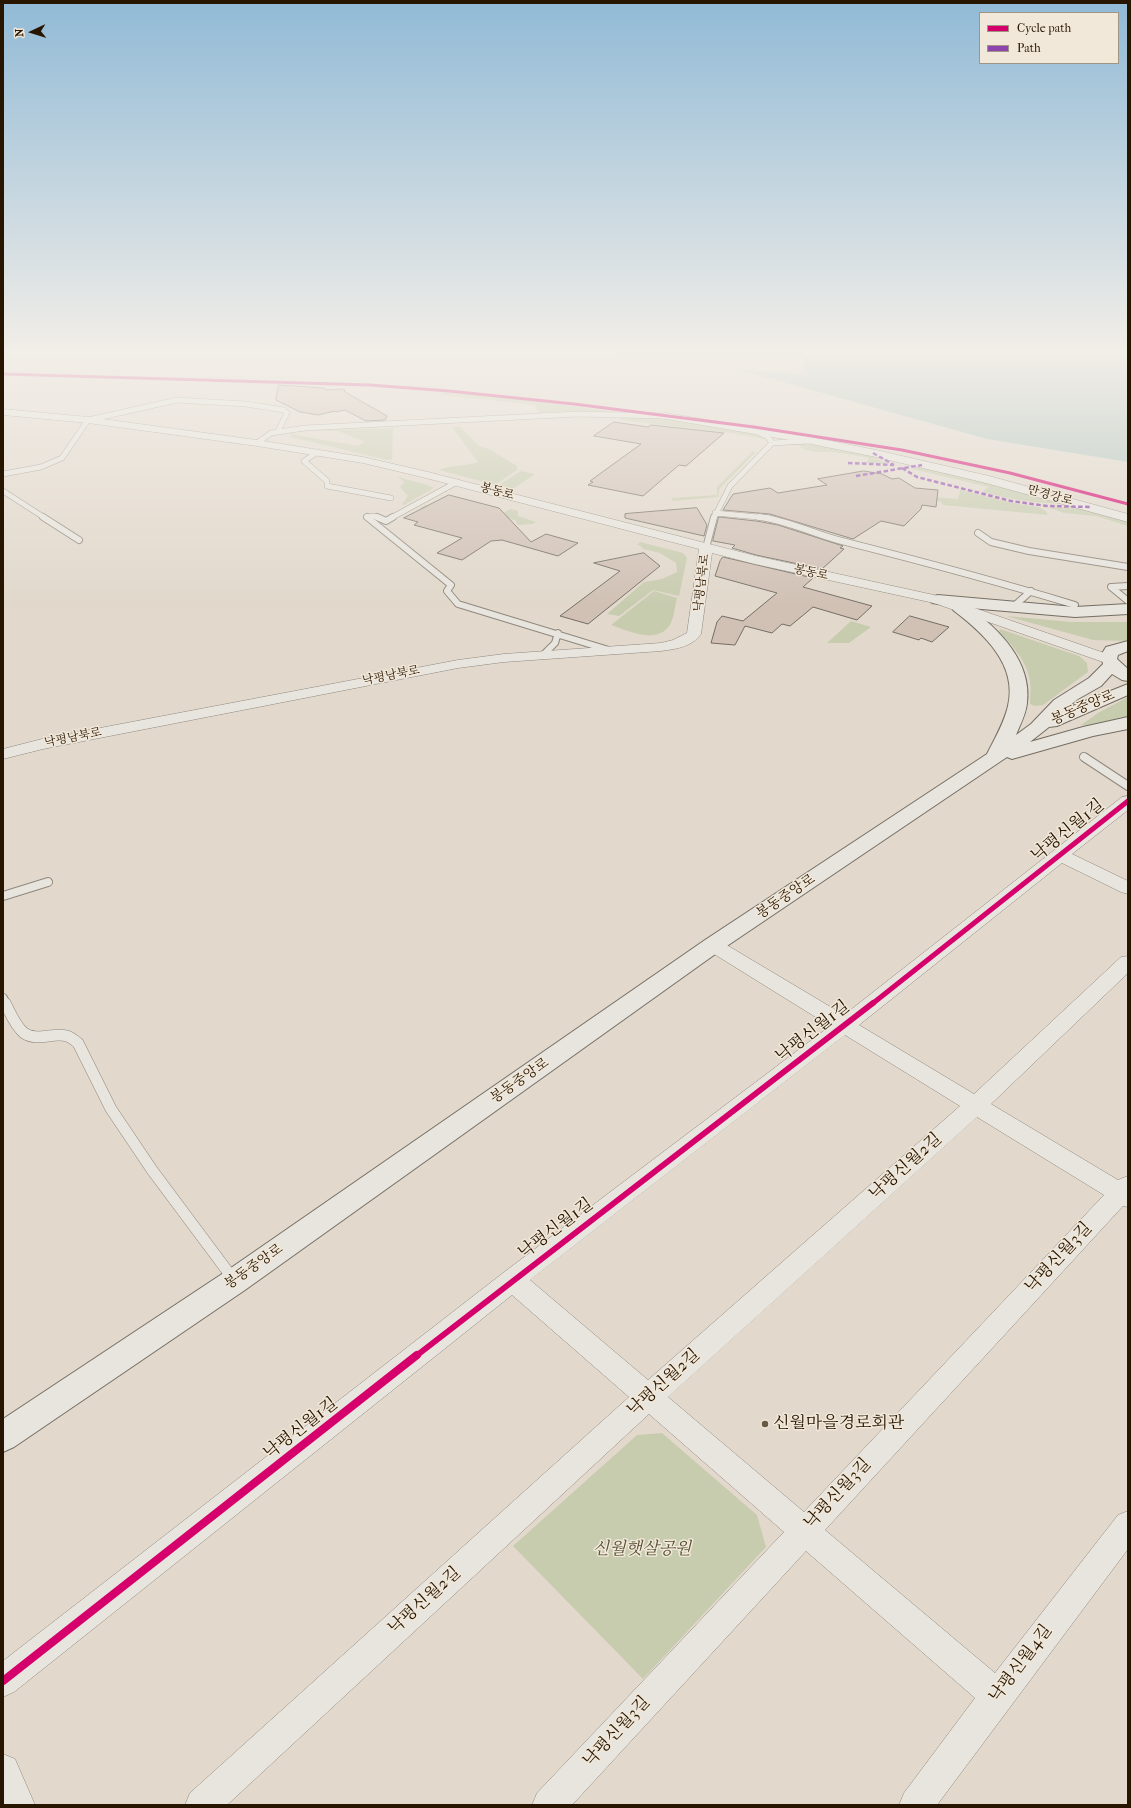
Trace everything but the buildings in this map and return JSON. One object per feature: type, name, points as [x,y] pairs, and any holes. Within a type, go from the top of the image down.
[{"type":"street","name":"봉동로","points":[[216,437],[363,460],[457,482],[755,560],[938,600],[1110,662]]},
{"type":"street","name":"만경강로","points":[[795,437],[871,453],[1000,483],[1128,518]]},
{"type":"street","name":"낙평남북로","points":[[3,754],[42,744],[458,664],[543,655],[612,651],[677,644],[688,640],[694,634],[706,548]]},
{"type":"street","points":[[938,600],[1075,612],[1128,609]]},
{"type":"street","points":[[1014,606],[1075,605],[1128,601]]},
{"type":"street","name":"봉동로","points":[[959,607],[984,610],[1058,635],[1101,644],[1125,646]]},
{"type":"street","points":[[959,607],[978,620],[996,638],[1011,662],[1016,674],[1018,703],[1015,714],[995,757]]},
{"type":"street","name":"봉동중앙로","points":[[1125,646],[1114,650],[1109,654],[1110,662],[1128,676]]},
{"type":"street","name":"봉동중앙로","points":[[1038,728],[1060,704],[1094,682],[1110,662]]},
{"type":"street","name":"봉동중앙로","points":[[3,1437],[235,1281],[714,945],[1038,728],[1128,689]]},
{"type":"street","points":[[995,757],[1090,731],[1128,723]]},
{"type":"street","name":"낙평신월1길","points":[[3,1681],[512,1280],[845,1025],[1128,801]]},
{"type":"street","points":[[1060,855],[1128,888]]},
{"type":"street","points":[[714,945],[976,1105],[1126,1192]]},
{"type":"street","name":"낙평신월2길","points":[[202,1805],[648,1397],[976,1105],[1128,962]]},
{"type":"street","name":"낙평신월3길","points":[[549,1805],[804,1530],[1126,1192]]},
{"type":"street","points":[[512,1280],[997,1696]]},
{"type":"street","name":"낙평신월4길","points":[[916,1805],[997,1696],[1128,1525]]},
{"type":"street","points":[[3,1771],[18,1805]]},
{"type":"lane","points":[[3,474],[26,471],[56,462],[62,458],[76,437]]},
{"type":"lane","points":[[258,443],[265,437]]},
{"type":"lane","points":[[767,437],[772,443]]},
{"type":"lane","points":[[706,548],[715,513],[728,493],[730,486],[772,443],[810,440]]},
{"type":"lane","points":[[318,452],[304,461],[327,481],[327,486],[391,498]]},
{"type":"lane","points":[[457,482],[386,520],[374,516],[367,517],[451,585],[447,591],[458,604],[558,633],[612,651]]},
{"type":"lane","points":[[3,491],[79,540]]},
{"type":"lane","points":[[715,513],[768,518],[824,536],[983,577],[1031,591],[1057,601],[1075,605]]},
{"type":"lane","points":[[978,533],[991,542],[1029,551],[1128,567]]},
{"type":"lane","points":[[1128,586],[1111,587],[1128,601]]},
{"type":"lane","points":[[1014,606],[1031,591]]},
{"type":"lane","points":[[543,655],[557,642],[558,633]]},
{"type":"lane","points":[[1084,757],[1128,786]]},
{"type":"lane","points":[[3,896],[48,882]]},
{"type":"lane","points":[[3,998],[16,1024],[24,1033],[36,1037],[56,1035],[68,1036],[78,1043],[111,1109],[152,1170],[235,1281]]},
{"type":"green space","points":[[293,437],[310,437],[358,446],[365,442],[354,437],[393,437],[392,460]]},
{"type":"green space","points":[[460,437],[470,437],[479,446],[489,449],[517,466],[517,470],[495,485],[439,470],[448,467],[468,465],[478,462]]},
{"type":"green space","points":[[801,442],[871,456],[886,463],[866,463],[869,458],[834,452],[815,452],[805,450],[798,445],[782,444]]},
{"type":"green space","points":[[747,451],[756,452],[720,488],[718,497],[673,501],[671,498],[717,495],[717,487],[752,452]]},
{"type":"green space","points":[[920,467],[1006,486],[1070,504],[1037,502],[993,495],[982,492],[989,487],[912,469]]},
{"type":"green space","points":[[521,471],[535,474],[513,489],[499,485]]},
{"type":"green space","points":[[397,476],[434,488],[404,505],[402,504],[408,496],[400,487],[404,482]]},
{"type":"green space","points":[[960,490],[1013,503],[1039,507],[1046,511],[1048,515],[943,505],[941,502],[912,495],[958,499]]},
{"type":"green space","points":[[425,505],[432,505],[494,519],[510,509],[518,511],[518,516],[536,522],[533,524],[518,525],[515,520],[507,519],[481,523],[420,508]]},
{"type":"green space","points":[[1047,507],[1089,509],[1128,521],[1128,526],[1096,516],[1064,513]]},
{"type":"green space","points":[[640,542],[683,553],[687,558],[679,596],[653,590],[619,616],[607,614],[644,582],[662,579],[677,572],[676,563],[660,553],[643,549],[641,546],[637,545]]},
{"type":"green space","points":[[654,591],[677,598],[670,625],[664,631],[657,634],[642,635],[611,625]]},
{"type":"green space","points":[[1006,616],[1072,622],[1128,622],[1128,641],[1093,640]]},
{"type":"green space","points":[[851,621],[871,627],[849,643],[827,643]]},
{"type":"green space","points":[[1000,629],[1079,656],[1087,663],[1088,672],[1043,705],[1035,706],[1030,704],[1029,675],[1019,654],[999,632]]},
{"type":"green space","points":[[1128,697],[1128,718],[1089,726],[1081,725],[1098,713]]},
{"type":"green space","name":"신월햇살공원","points":[[662,1433],[757,1515],[766,1547],[643,1679],[513,1546],[637,1435]]},
{"type":"water","points":[[981,437],[1128,437],[1128,462]]},
{"type":"marked path","points":[[873,453],[894,465]]},
{"type":"marked path","points":[[848,463],[894,465]]},
{"type":"marked path","points":[[856,476],[922,465]]},
{"type":"marked path","points":[[902,468],[917,477],[1011,501],[1047,506],[1091,507]]},
{"type":"cycle path","points":[[821,437],[902,450],[1010,473],[1128,504]]},
{"type":"cycle path","points":[[3,1681],[512,1280],[845,1025],[1128,801]]},
{"type":"place","name":"신월마을경로회관","points":[[765,1424]]}]
